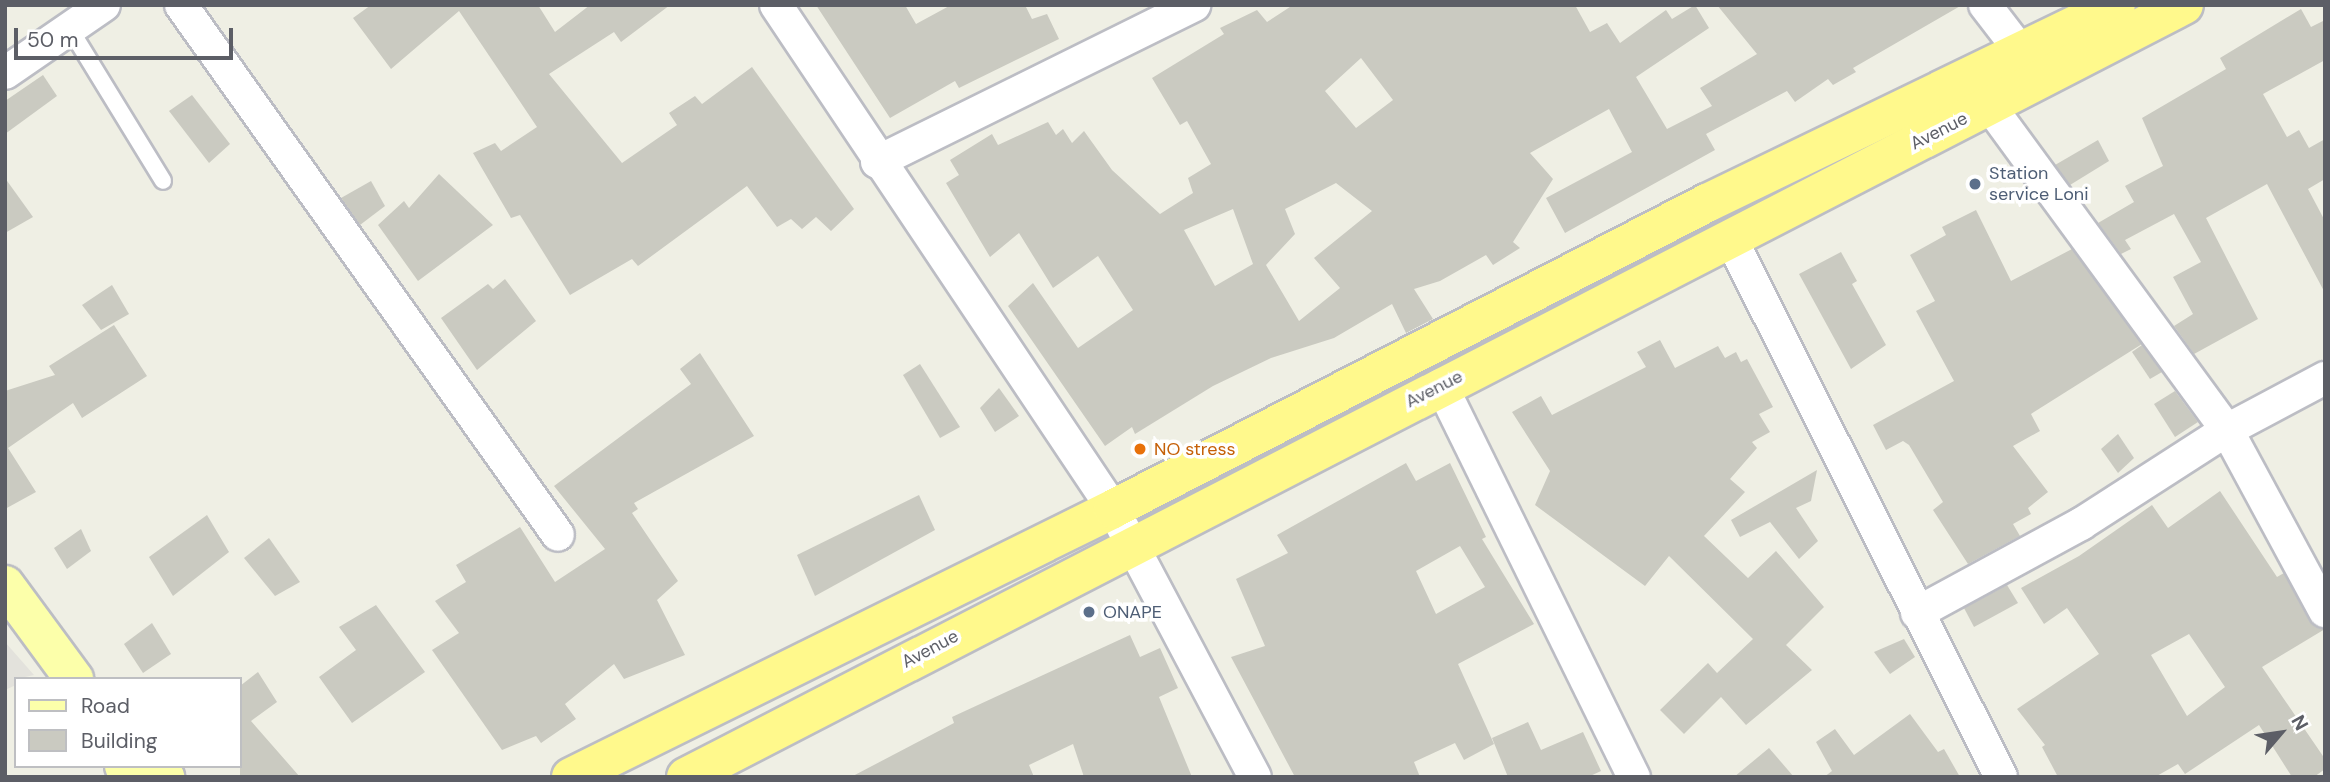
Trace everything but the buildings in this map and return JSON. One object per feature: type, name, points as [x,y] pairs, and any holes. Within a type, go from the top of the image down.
[{"type":"highway","points":[[571,777],[1113,509],[1694,209],[2022,53],[2116,5]]},
{"type":"highway","name":"Avenue","points":[[685,777],[1441,385],[2184,5]]},
{"type":"main road","points":[[5,585],[73,677]]},
{"type":"street","points":[[5,73],[104,5]]},
{"type":"street","points":[[181,5],[558,535]]},
{"type":"street","points":[[776,5],[877,162],[1113,509],[1255,777]]},
{"type":"street","points":[[877,162],[1162,12],[1194,5]]},
{"type":"street","points":[[1985,5],[2022,53]]},
{"type":"street","points":[[1989,105],[2227,430],[2325,611]]},
{"type":"street","points":[[1730,237],[2000,777]]},
{"type":"street","points":[[1917,613],[2081,524],[2227,430],[2325,377]]},
{"type":"street","points":[[1441,385],[1634,777]]},
{"type":"lane","points":[[70,29],[163,181]]},
{"type":"shaded area","points":[[5,642],[34,675],[14,677],[14,686],[5,690]]},
{"type":"place","name":"Station service Loni","points":[[1975,184]]},
{"type":"place","name":"NO stress","points":[[1140,449]]},
{"type":"place","name":"ONAPE","points":[[1089,612]]}]
